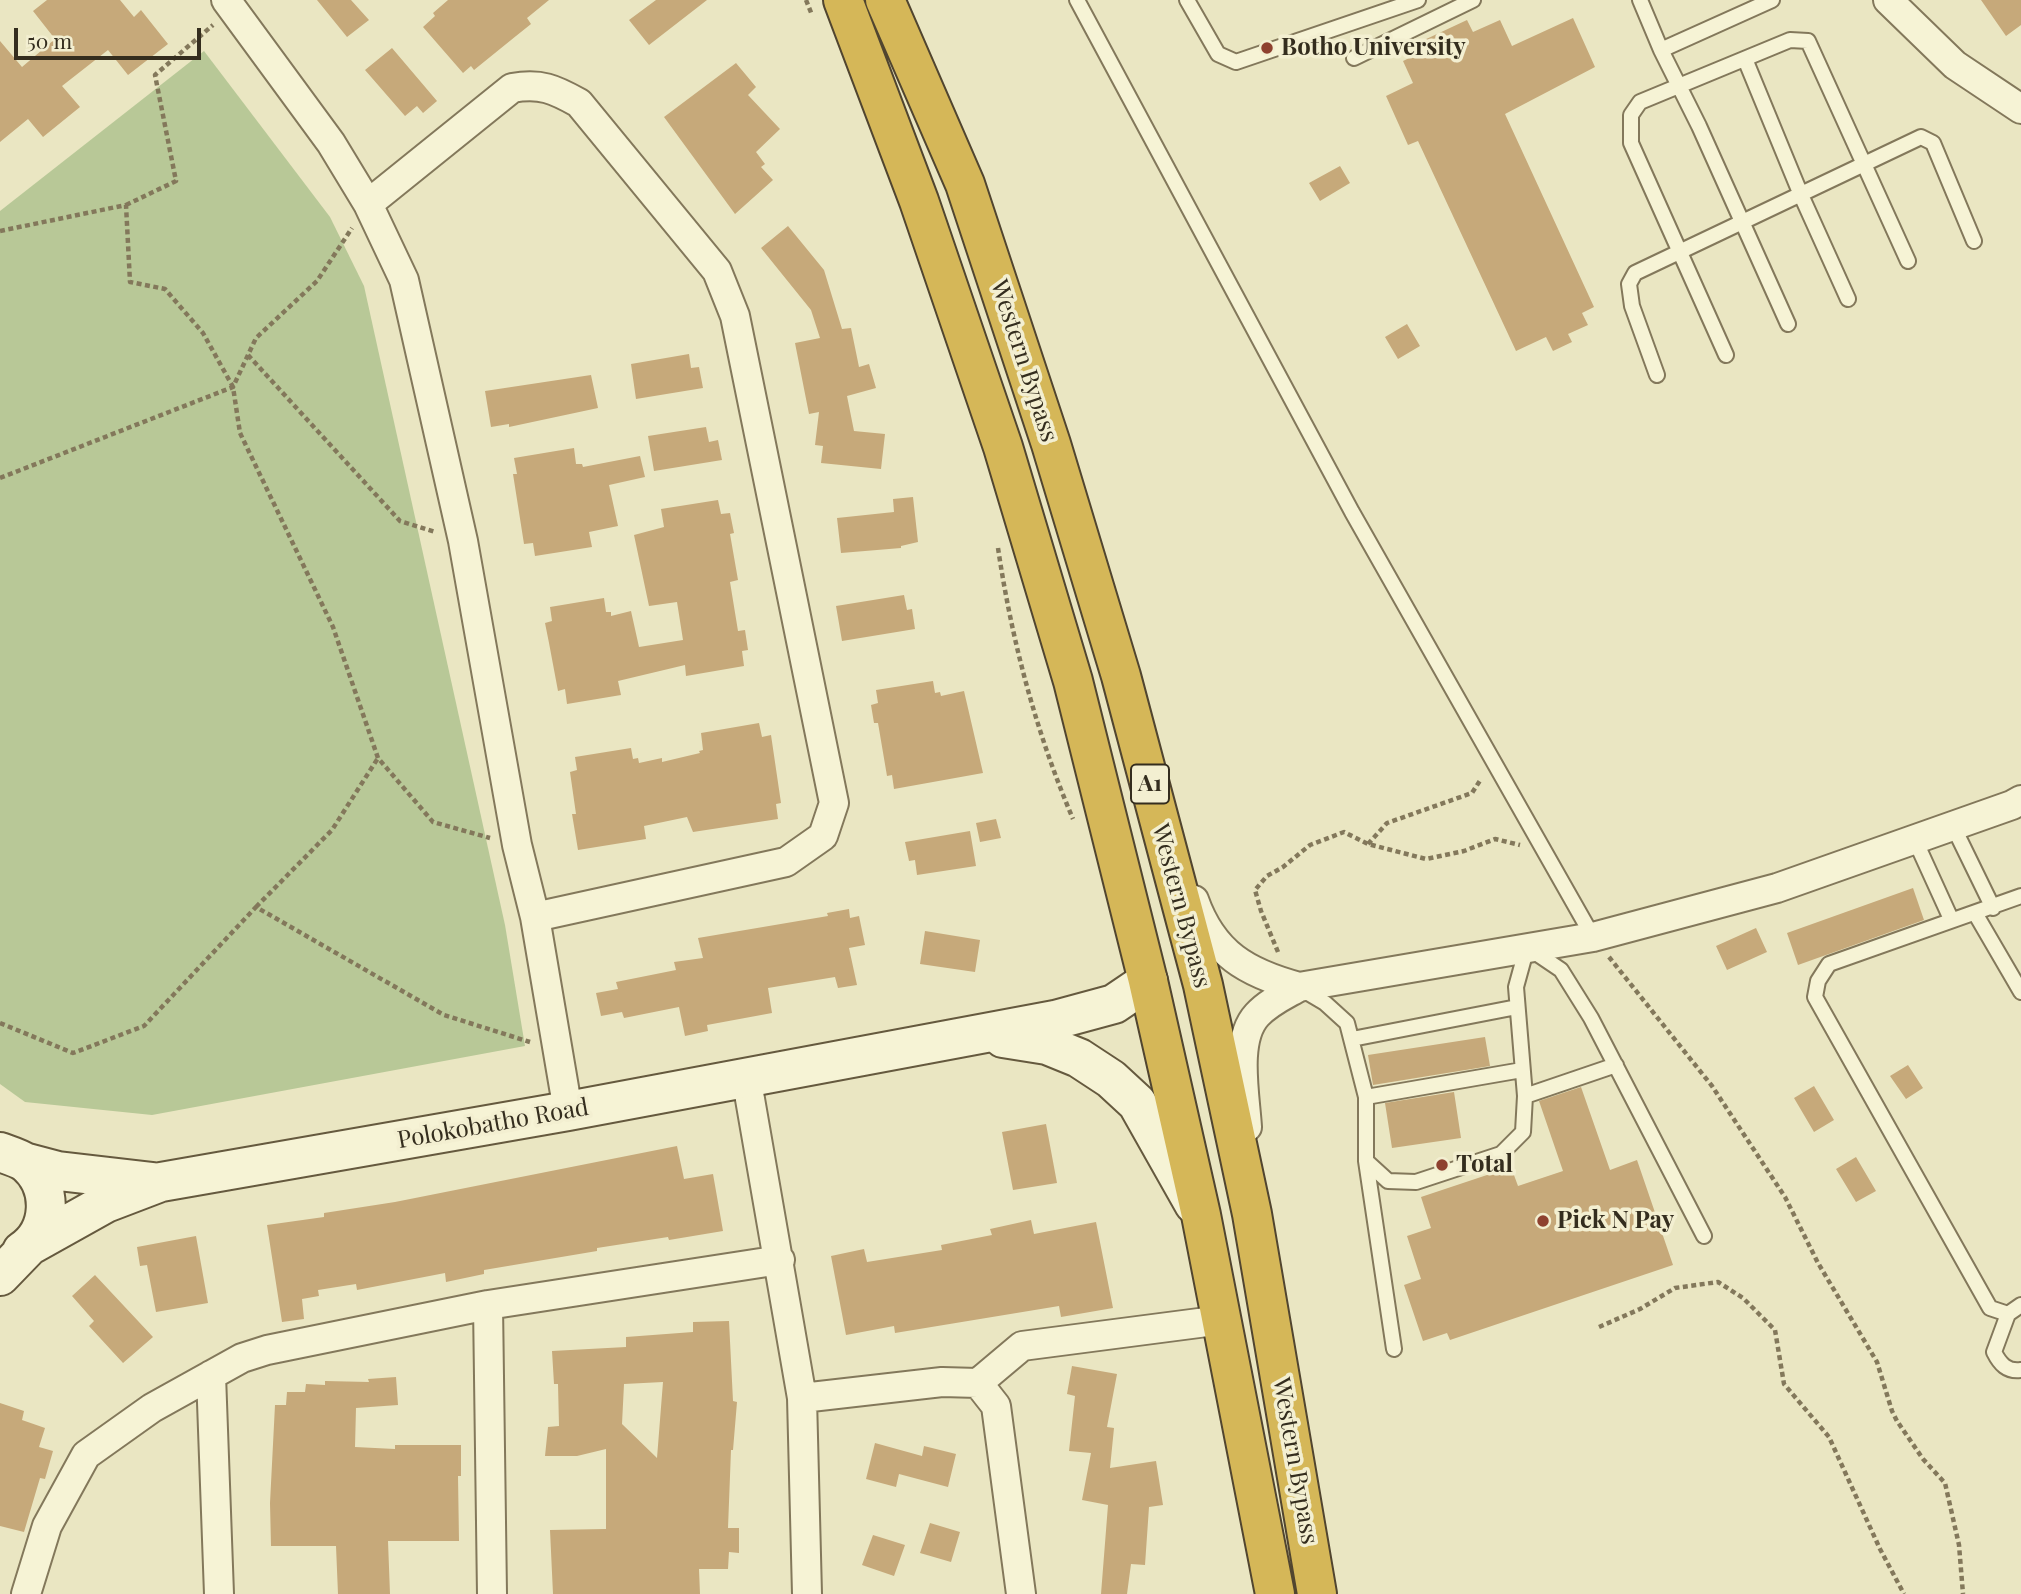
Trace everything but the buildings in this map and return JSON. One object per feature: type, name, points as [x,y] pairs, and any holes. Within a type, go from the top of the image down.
[{"type":"highway","name":"Western Bypass","points":[[886,0],[965,184],[1051,444],[1138,739],[1203,985],[1252,1214],[1317,1594]]},
{"type":"highway","name":"Western Bypass","points":[[829,12],[919,201],[1003,447],[1073,681],[1148,981],[1201,1215],[1275,1594]]},
{"type":"street","points":[[1888,0],[1955,65],[2021,109]]},
{"type":"street","points":[[230,4],[331,143],[368,204],[404,280],[463,541],[517,845],[535,917],[568,1111]]},
{"type":"street","points":[[368,204],[512,88],[529,85],[554,89],[579,103],[717,271],[735,316],[834,803],[822,836],[786,862],[535,917]]},
{"type":"street","points":[[1138,739],[1196,908],[1209,934],[1244,968],[1299,987]]},
{"type":"street","points":[[1252,1214],[1243,1052],[1247,1032],[1257,1015],[1299,987],[1593,937],[1777,888],[2021,800]]},
{"type":"street","points":[[968,1035],[1089,1013],[1114,1004],[1148,981]]},
{"type":"street","points":[[968,1035],[1017,1039],[1047,1045],[1079,1058],[1111,1079],[1137,1103],[1201,1215]]},
{"type":"street","name":"Polokobatho Road","points":[[15,1253],[106,1203],[161,1182],[568,1111],[968,1035]]},
{"type":"street","points":[[746,1076],[780,1259],[802,1398],[807,1594]]},
{"type":"street","points":[[6,1154],[58,1171],[161,1182]]},
{"type":"street","points":[[0,1276],[15,1253],[41,1230],[46,1212],[45,1193],[37,1176],[6,1154]]},
{"type":"street","points":[[26,1594],[47,1526],[86,1455],[152,1408],[242,1358],[267,1350],[488,1305],[780,1259]]},
{"type":"street","points":[[488,1305],[492,1594]]},
{"type":"street","points":[[802,1398],[942,1382],[978,1383],[1022,1346],[1222,1320]]},
{"type":"street","points":[[211,1375],[219,1594]]},
{"type":"street","points":[[978,1383],[996,1406],[1021,1594]]},
{"type":"lane","points":[[1077,0],[1352,512],[1593,937]]},
{"type":"lane","points":[[1187,0],[1218,54],[1236,62],[1395,4],[1418,0]]},
{"type":"lane","points":[[1354,58],[1473,0]]},
{"type":"lane","points":[[1640,0],[1788,324]]},
{"type":"lane","points":[[1661,50],[1772,0]]},
{"type":"lane","points":[[1726,355],[1631,143],[1631,115],[1640,102],[1790,40],[1808,41],[1908,261]]},
{"type":"lane","points":[[1745,58],[1801,195],[1848,299]]},
{"type":"lane","points":[[1657,375],[1632,306],[1629,284],[1635,272],[1921,137],[1933,143],[1975,241]]},
{"type":"lane","points":[[1954,826],[1993,908]]},
{"type":"lane","points":[[1915,840],[1951,919]]},
{"type":"lane","points":[[2008,1314],[1990,1308],[1815,997],[1818,981],[1829,964],[2021,896]]},
{"type":"lane","points":[[1975,913],[2021,992]]},
{"type":"lane","points":[[1366,1161],[1388,1181],[1416,1182],[1501,1154],[1523,1132],[1525,1096],[1516,987],[1527,947],[1561,970],[1591,1018],[1704,1236]]},
{"type":"lane","points":[[1299,987],[1325,1003],[1347,1023],[1352,1039],[1366,1097],[1366,1161],[1394,1349]]},
{"type":"lane","points":[[1352,1039],[1517,1007]]},
{"type":"lane","points":[[1525,1096],[1616,1065]]},
{"type":"lane","points":[[1366,1097],[1522,1070]]},
{"type":"lane","points":[[2021,1305],[2008,1314],[1994,1352],[1999,1362],[2007,1369],[2021,1370]]},
{"type":"path","points":[[806,0],[829,12]]},
{"type":"path","points":[[0,231],[126,205],[176,181],[155,75],[230,4]]},
{"type":"path","points":[[0,478],[233,387],[256,338],[317,281],[368,204]]},
{"type":"path","points":[[126,205],[130,282],[165,289],[203,333],[233,387],[240,433],[334,627],[378,758],[433,822],[517,845]]},
{"type":"path","points":[[248,355],[400,520],[463,541]]},
{"type":"path","points":[[997,540],[1004,587],[1026,686],[1051,766],[1074,822]]},
{"type":"path","points":[[0,1023],[73,1053],[144,1026],[332,830],[378,758]]},
{"type":"path","points":[[1368,844],[1387,823],[1472,793],[1492,761]]},
{"type":"path","points":[[1299,987],[1272,943],[1255,890],[1267,876],[1310,845],[1344,832],[1368,844],[1426,859],[1464,851],[1495,839],[1545,851]]},
{"type":"path","points":[[256,907],[444,1015],[558,1051]]},
{"type":"path","points":[[1593,937],[1712,1086],[1797,1218],[1818,1263],[1877,1363],[1897,1422],[1923,1459],[1945,1483],[1959,1545],[1963,1594]]},
{"type":"path","points":[[1598,1327],[1640,1309],[1675,1288],[1718,1282],[1743,1298],[1775,1330],[1784,1384],[1829,1437],[1880,1549],[1904,1594]]},
{"type":"green space","points":[[204,51],[330,217],[364,286],[505,925],[525,1046],[152,1115],[25,1102],[0,1084],[0,211]]},
{"type":"place","name":"Botho University","points":[[1267,48]]},
{"type":"place","name":"Total","points":[[1442,1165]]},
{"type":"place","name":"Pick N Pay","points":[[1543,1221]]}]
